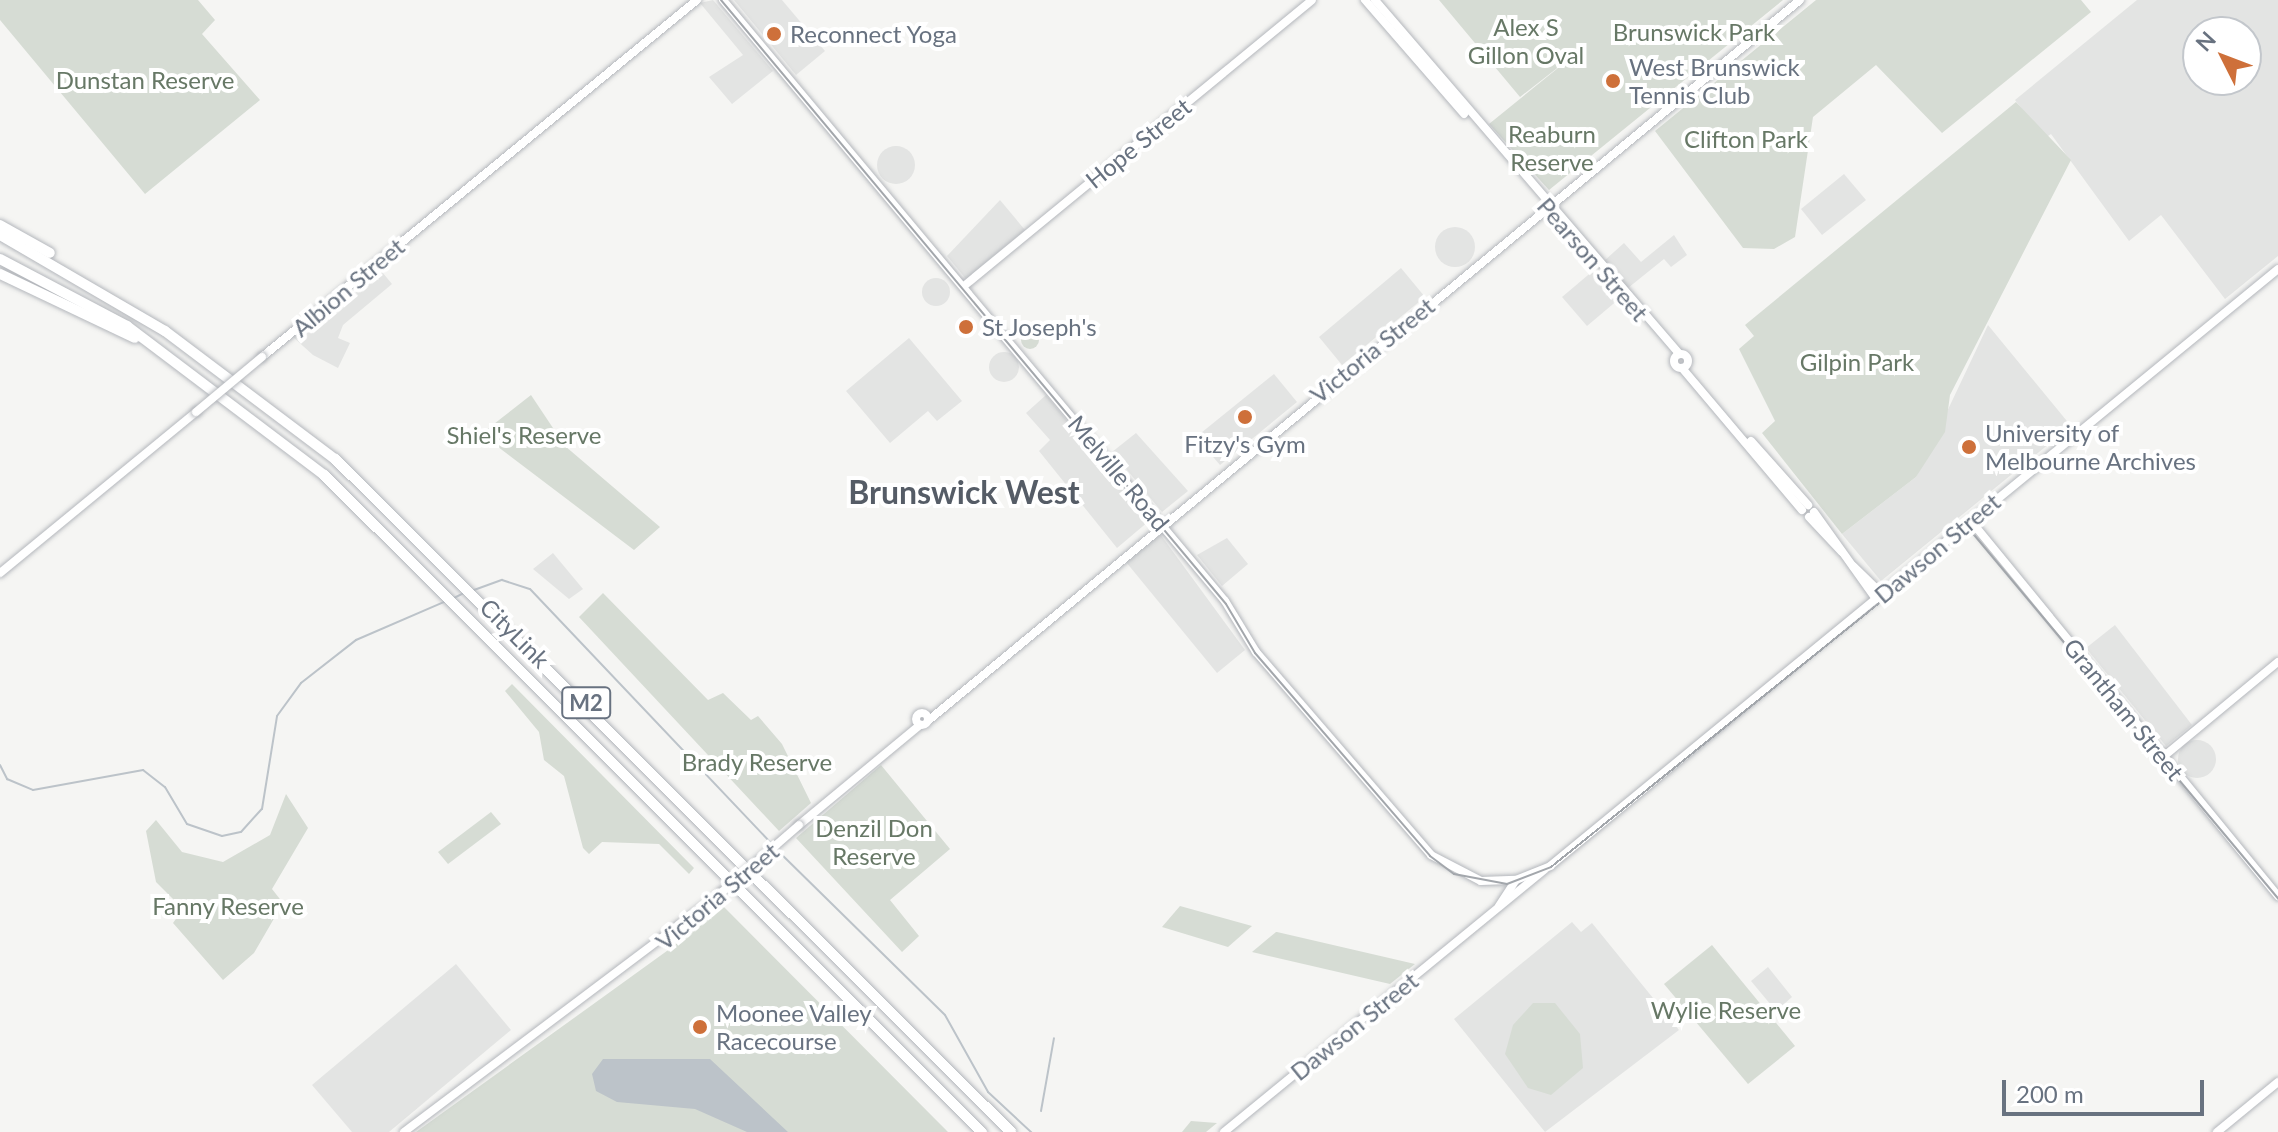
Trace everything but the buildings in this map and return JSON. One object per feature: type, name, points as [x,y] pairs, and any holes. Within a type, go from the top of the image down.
[{"type":"highway","points":[[0,225],[124,304]]},
{"type":"highway","name":"CityLink","points":[[0,235],[124,304],[290,420],[462,580],[1011,1132]]},
{"type":"highway","name":"CityLink","points":[[0,259],[169,355],[296,451],[444,590],[982,1132]]},
{"type":"highway","points":[[0,274],[169,355]]},
{"type":"street","name":"Albion Street","points":[[0,573],[697,0]]},
{"type":"street","name":"Melville Road","points":[[723,0],[1227,603],[1256,652],[1431,855],[1463,876],[1515,881],[1545,869]]},
{"type":"street","name":"Hope Street","points":[[964,286],[1312,0]]},
{"type":"street","name":"Pearson Street","points":[[1365,0],[1488,136]]},
{"type":"street","name":"Pearson Street","points":[[1375,0],[1879,596]]},
{"type":"street","name":"Victoria Street","points":[[404,1132],[722,892],[922,719],[1800,0]]},
{"type":"street","name":"Dawson Street","points":[[1224,1132],[2278,269]]},
{"type":"street","name":"Grantham Street","points":[[1971,521],[2278,896]]},
{"type":"street","points":[[2163,757],[2278,662]]},
{"type":"street","name":"Dawson Street","points":[[1484,920],[1515,881]]},
{"type":"street","points":[[2217,1132],[2278,1082]]},
{"type":"shaded area","points":[[713,0],[773,71],[732,104],[709,77],[743,55],[700,3]]},
{"type":"shaded area","points":[[734,0],[782,0],[825,51],[796,75]]},
{"type":"shaded area","points":[[2137,0],[2278,0],[2278,256],[2225,299],[2161,215],[2129,241],[2051,134],[2045,138],[2015,100]]},
{"type":"shaded area","points":[[896,146],[909,152],[915,165],[909,178],[896,184],[883,178],[877,165],[883,152]]},
{"type":"shaded area","points":[[1844,174],[1866,200],[1822,235],[1801,209]]},
{"type":"shaded area","points":[[1000,200],[1025,230],[966,279],[947,256]]},
{"type":"shaded area","points":[[1455,227],[1469,233],[1475,247],[1469,261],[1455,267],[1441,261],[1435,247],[1441,233]]},
{"type":"shaded area","points":[[1674,235],[1687,255],[1671,267],[1664,259],[1628,288],[1604,261],[1624,243],[1641,262]]},
{"type":"shaded area","points":[[378,267],[392,284],[343,325],[338,338],[350,343],[338,368],[313,355],[293,337]]},
{"type":"shaded area","points":[[1401,268],[1425,297],[1342,365],[1319,337]]},
{"type":"shaded area","points":[[1594,270],[1619,299],[1587,326],[1562,297]]},
{"type":"shaded area","points":[[936,278],[946,282],[950,292],[946,302],[936,306],[926,302],[922,292],[926,282]]},
{"type":"shaded area","points":[[1988,325],[2071,426],[1881,581],[1842,534],[1916,477]]},
{"type":"shaded area","points":[[909,338],[962,401],[937,421],[928,411],[890,443],[846,391]]},
{"type":"shaded area","points":[[1004,352],[1010,353],[1018,361],[1018,373],[1010,381],[1004,382],[998,381],[990,373],[989,367],[990,361],[998,353]]},
{"type":"shaded area","points":[[1274,374],[1297,402],[1220,465],[1196,437]]},
{"type":"shaded area","points":[[1046,395],[1149,521],[1117,548],[1039,451],[1050,440],[1026,413]]},
{"type":"shaded area","points":[[1136,433],[1188,491],[1162,512],[1112,452]]},
{"type":"shaded area","points":[[1160,534],[1245,650],[1217,673],[1126,562]]},
{"type":"shaded area","points":[[1227,538],[1248,564],[1222,586],[1197,555]]},
{"type":"shaded area","points":[[553,553],[583,589],[569,599],[533,569]]},
{"type":"shaded area","points":[[2115,625],[2192,725],[2166,746],[2086,648]]},
{"type":"shaded area","points":[[2197,740],[2210,746],[2216,759],[2210,772],[2197,778],[2184,772],[2178,759],[2184,746]]},
{"type":"shaded area","points":[[1572,922],[1581,932],[1592,923],[1679,1030],[1545,1132],[1454,1019]]},
{"type":"shaded area","points":[[456,964],[511,1030],[389,1132],[352,1132],[312,1085]]},
{"type":"shaded area","points":[[1768,967],[1792,997],[1776,1011],[1751,981]]},
{"type":"shaded area","points":[[603,1059],[710,1059],[788,1132],[747,1132],[695,1109],[617,1102],[596,1091],[592,1074]]},
{"type":"green space","name":"Dunstan Reserve","points":[[0,0],[198,0],[215,20],[202,34],[260,100],[145,194],[0,20]]},
{"type":"green space","points":[[1439,0],[1783,0],[1549,190],[1489,124],[1579,51],[1520,97]]},
{"type":"green space","name":"Clifton Park","points":[[1816,0],[2081,0],[2091,12],[1942,133],[1876,65],[1813,117],[1795,237],[1774,249],[1743,248],[1655,131]]},
{"type":"green space","name":"Gilpin Park","points":[[2016,102],[2071,160],[1950,395],[1945,432],[1916,477],[1842,534],[1762,433],[1775,421],[1739,349],[1754,336],[1745,325]]},
{"type":"green space","points":[[1030,331],[1039,340],[1030,349],[1021,340]]},
{"type":"green space","name":"Shiel's Reserve","points":[[531,395],[565,446],[660,527],[634,550],[481,434]]},
{"type":"green space","name":"Brady Reserve","points":[[603,593],[708,700],[723,693],[751,720],[758,716],[782,744],[811,803],[779,831],[579,617]]},
{"type":"green space","points":[[512,684],[694,868],[689,874],[659,844],[602,842],[589,854],[583,848],[564,776],[544,760],[539,732],[505,691]]},
{"type":"green space","name":"Denzil Don Reserve","points":[[881,765],[950,849],[890,900],[919,936],[902,952],[796,838]]},
{"type":"green space","name":"Fanny Reserve","points":[[286,794],[308,828],[272,889],[283,903],[254,953],[223,980],[173,923],[183,909],[156,882],[146,831],[156,820],[182,852],[223,862],[270,835]]},
{"type":"green space","points":[[491,812],[501,824],[448,864],[438,852]]},
{"type":"green space","name":"Moonee Valley Racecourse","points":[[723,906],[948,1132],[416,1132],[671,948]]},
{"type":"green space","points":[[1180,906],[1252,926],[1228,947],[1162,927]]},
{"type":"green space","points":[[1276,932],[1415,964],[1390,984],[1252,952]]},
{"type":"green space","name":"Wylie Reserve","points":[[1712,945],[1795,1046],[1748,1084],[1664,984]]},
{"type":"green space","points":[[1533,1003],[1555,1003],[1580,1034],[1583,1068],[1551,1095],[1528,1088],[1505,1054],[1513,1025]]},
{"type":"green space","points":[[1191,1121],[1217,1123],[1206,1132],[1182,1132]]},
{"type":"waterway","points":[[474,590],[502,580],[530,589],[771,843]]},
{"type":"waterway","points":[[452,599],[464,593]]},
{"type":"waterway","points":[[0,765],[7,779],[33,790],[143,770],[165,787],[187,824],[222,836],[241,832],[262,809],[277,716],[301,683],[356,640],[446,601]]},
{"type":"waterway","points":[[775,848],[945,1015],[988,1092],[1031,1132]]},
{"type":"waterway","points":[[1041,1111],[1054,1038]]},
{"type":"tram line","points":[[721,0],[1226,604],[1255,653],[1430,856],[1454,874],[1507,884],[1551,867],[1970,530],[2278,899]]},
{"type":"place","name":"Reconnect Yoga","points":[[774,34]]},
{"type":"place","name":"West Brunswick Tennis Club","points":[[1613,81]]},
{"type":"place","name":"St Joseph's","points":[[966,327]]},
{"type":"place","name":"Fitzy's Gym","points":[[1245,417]]},
{"type":"place","name":"University of Melbourne Archives","points":[[1969,447]]},
{"type":"place","name":"Moonee Valley Racecourse","points":[[700,1027]]},
{"type":"district","name":"Brunswick West","points":[[964,492]]},
{"type":"park label","name":"Brunswick Park","points":[[1694,32]]},
{"type":"park label","name":"Alex S Gillon Oval","points":[[1526,41]]},
{"type":"park label","name":"Reaburn Reserve","points":[[1552,148]]}]
